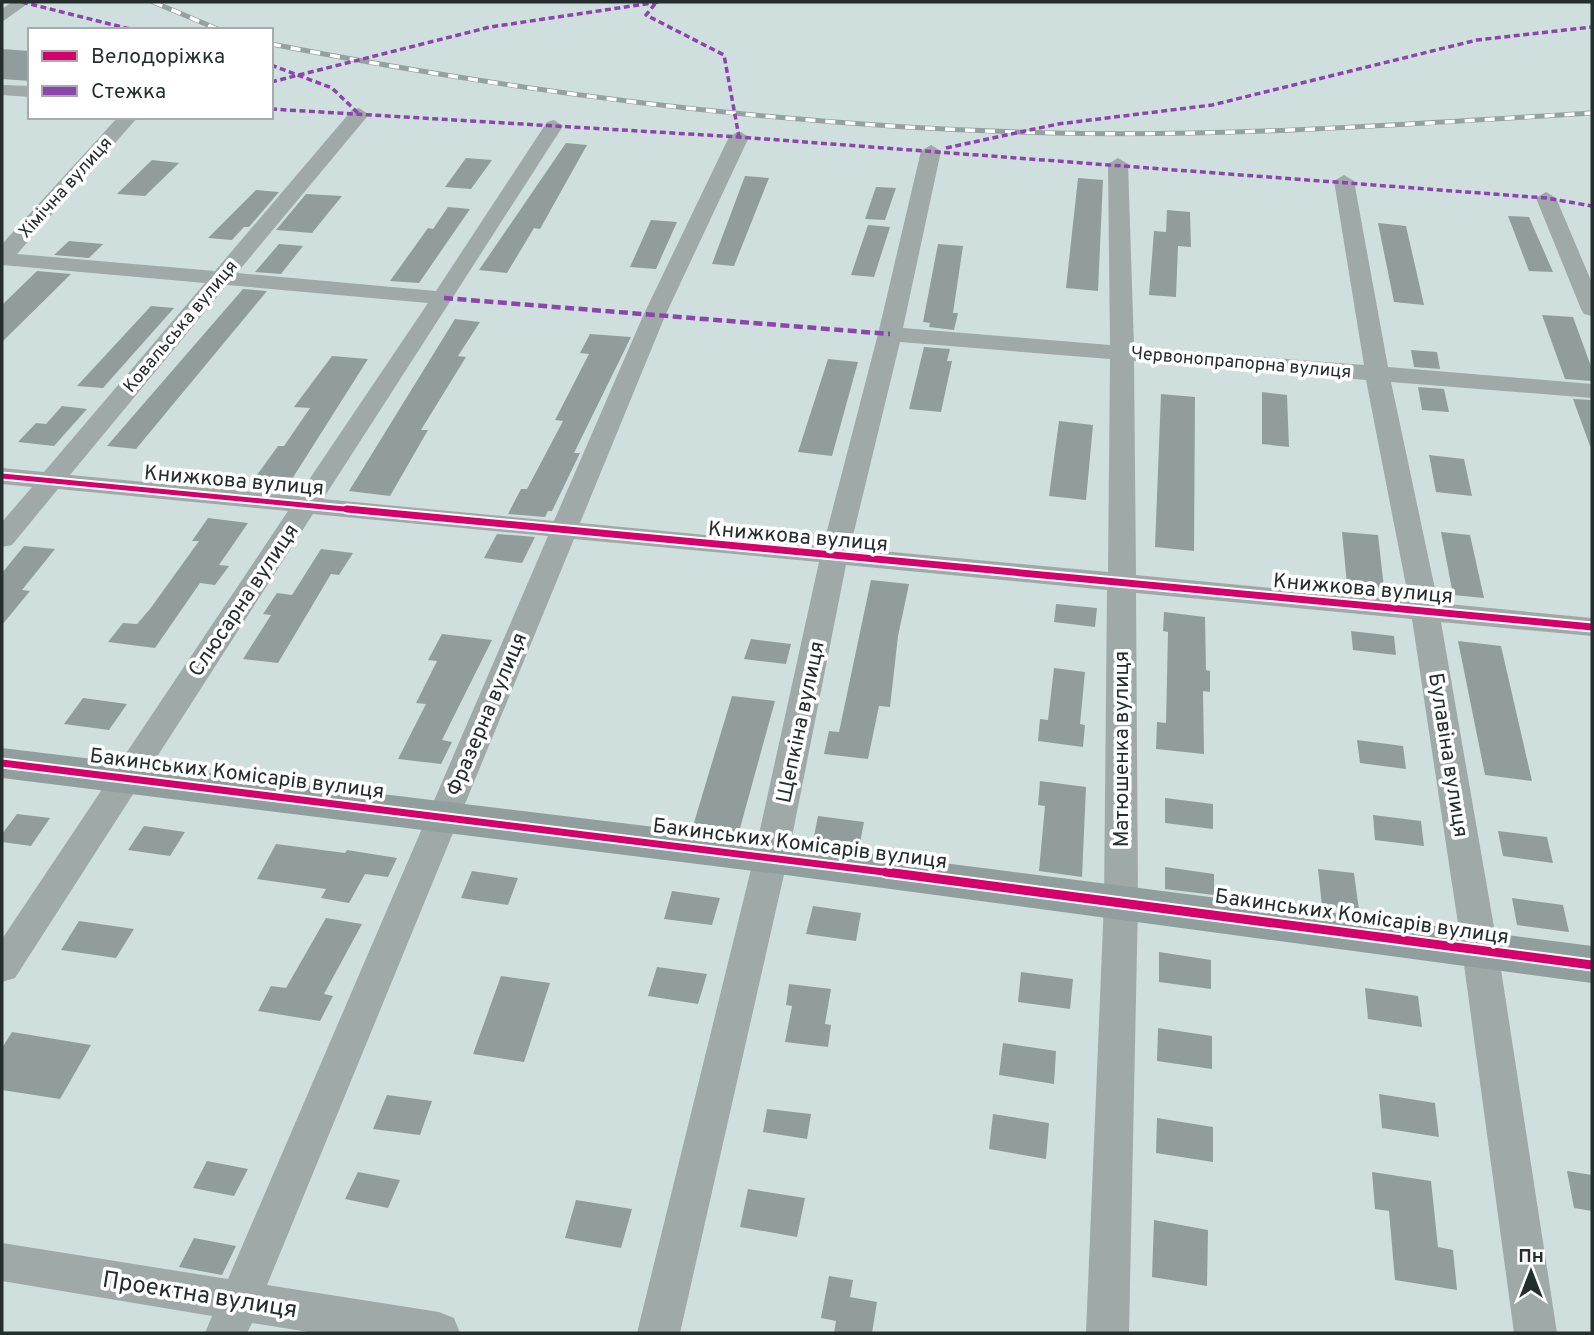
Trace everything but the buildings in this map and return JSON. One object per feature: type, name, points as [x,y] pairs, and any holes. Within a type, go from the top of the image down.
[{"type":"street","points":[[2,17],[22,2]]},
{"type":"street","points":[[2,90],[28,92]]},
{"type":"street","name":"Ковальська вулиця","points":[[2,538],[359,114]]},
{"type":"street","name":"Хімічна вулиця","points":[[2,258],[127,119]]},
{"type":"street","name":"Слюсарна вулиця","points":[[2,968],[124,777],[308,504],[554,126]]},
{"type":"street","name":"Фразерна вулиця","points":[[233,1317],[654,316],[739,137]]},
{"type":"street","name":"Щепкіна вулиця","points":[[658,1333],[771,857],[834,557],[890,334],[931,151]]},
{"type":"street","name":"Матюшенка вулиця","points":[[1107,1333],[1121,902],[1122,352],[1118,164]]},
{"type":"street","name":"Булавіна вулиця","points":[[1344,181],[1377,373],[1425,611],[1480,950],[1536,1333]]},
{"type":"street","points":[[1546,198],[1592,309]]},
{"type":"street","points":[[2,258],[444,298]]},
{"type":"street","name":"Червонопрапорна вулиця","points":[[890,334],[1592,391]]},
{"type":"street","name":"Книжкова вулиця","points":[[2,476],[308,504],[565,532],[1592,627]]},
{"type":"street","name":"Бакинських Комісарів вулиця","points":[[2,763],[442,815],[1592,965]]},
{"type":"street","name":"Проектна вулиця","points":[[2,1262],[233,1317],[439,1333]]},
{"type":"railway","points":[[153,2],[215,28]]},
{"type":"railway","points":[[273,44],[562,93],[757,115],[954,130],[1187,133],[1322,129],[1592,113]]},
{"type":"marked path","points":[[22,2],[126,28]]},
{"type":"marked path","points":[[273,81],[490,27],[659,2]]},
{"type":"marked path","points":[[655,4],[646,15],[724,55],[739,137]]},
{"type":"marked path","points":[[946,148],[1058,124],[1212,105],[1477,40],[1592,27]]},
{"type":"marked path","points":[[273,66],[332,88],[343,95],[359,114]]},
{"type":"marked path","points":[[273,109],[739,137],[1546,198],[1592,206]]},
{"type":"marked path","points":[[444,298],[890,334]]},
{"type":"cycle path","points":[[2,476],[1592,627]]},
{"type":"cycle path","points":[[2,763],[771,857],[1592,965]]}]
